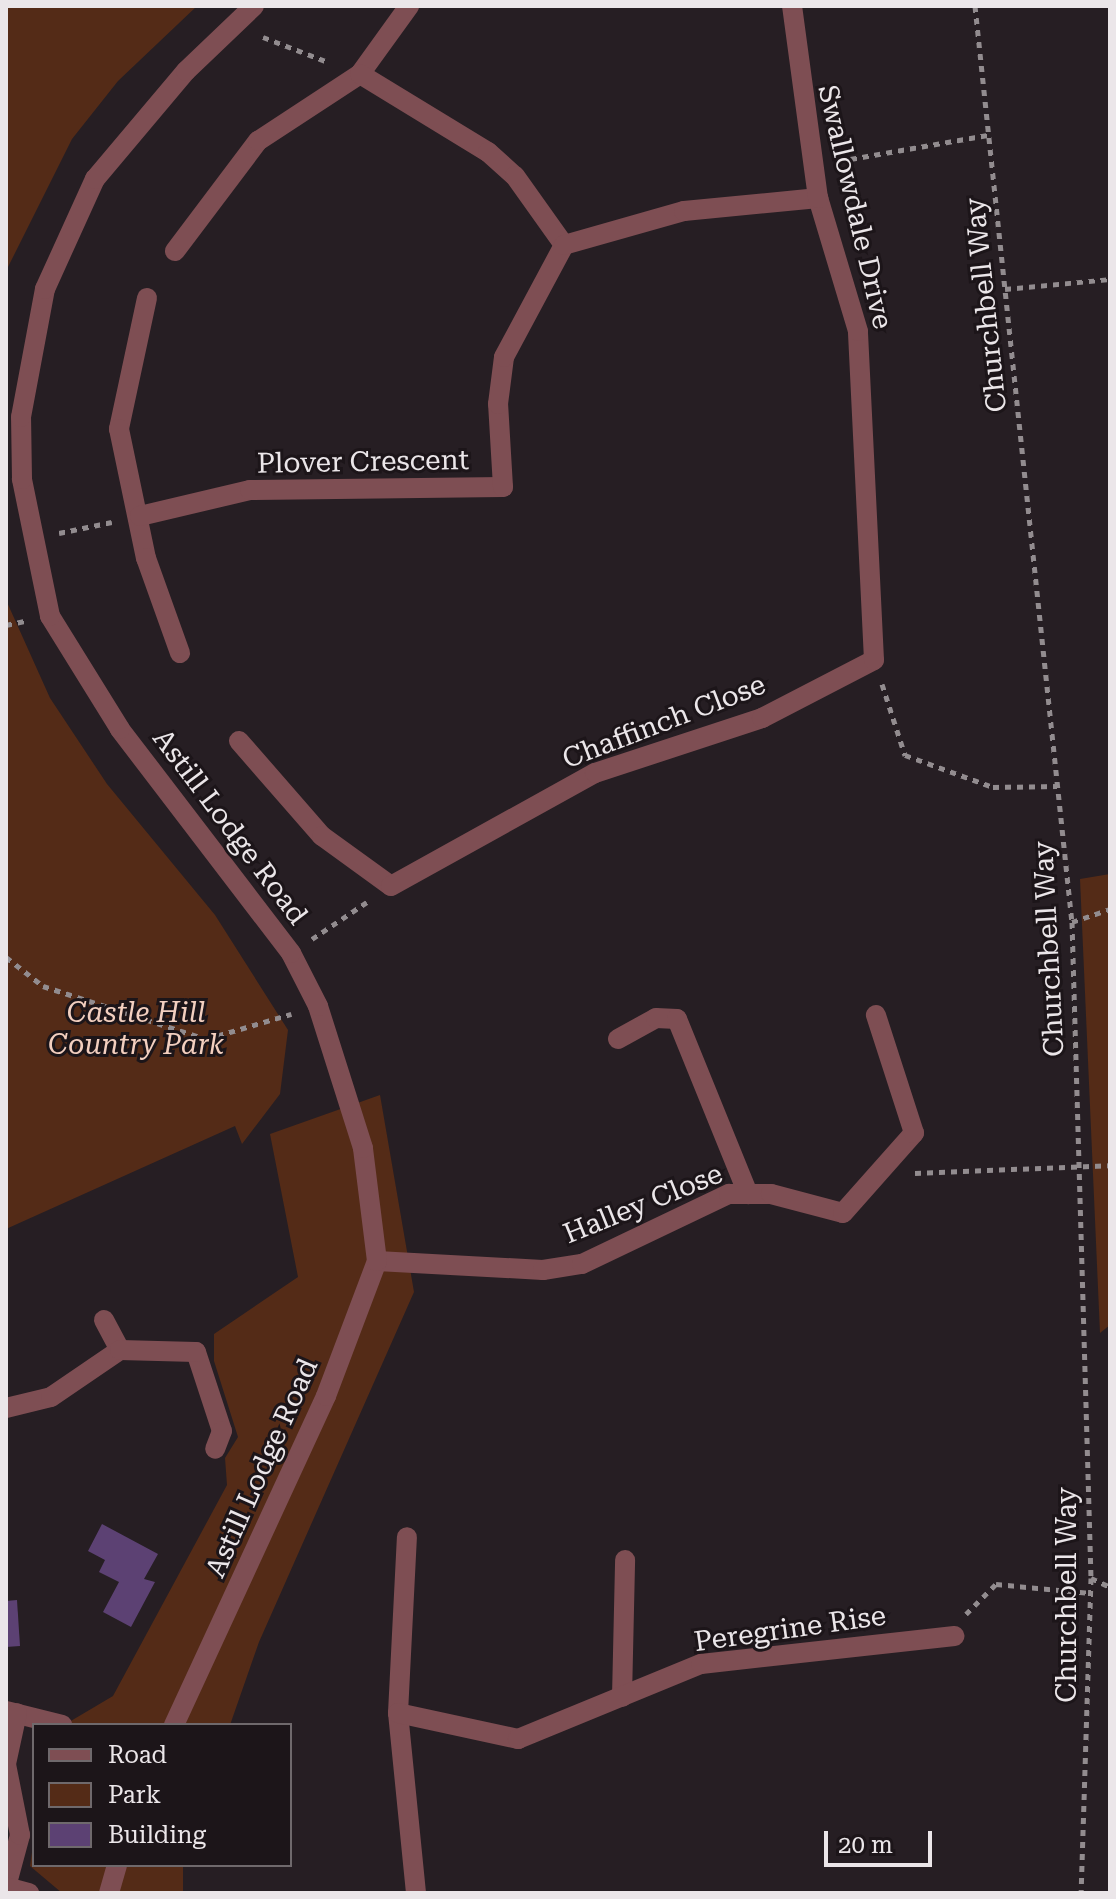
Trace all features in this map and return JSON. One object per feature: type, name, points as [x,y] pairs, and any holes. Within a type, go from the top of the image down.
[{"type":"street","points":[[175,251],[258,141],[360,74],[409,6]]},
{"type":"street","name":"Swallowdale Drive","points":[[792,6],[797,83],[819,165],[818,198],[858,331],[874,660]]},
{"type":"street","name":"Astill Lodge Road","points":[[175,1723],[326,1396],[377,1261],[363,1148],[318,1006],[291,953],[120,729],[50,616],[32,539],[21,432],[28,353],[70,226],[127,135],[248,12]]},
{"type":"street","points":[[360,74],[488,152],[515,176],[564,245],[684,211],[818,198]]},
{"type":"street","name":"Plover Crescent","points":[[140,516],[250,490],[503,487],[498,404],[504,357],[564,245]]},
{"type":"street","points":[[147,298],[119,429],[140,516],[146,558],[180,653]]},
{"type":"street","name":"Chaffinch Close","points":[[391,886],[595,773],[762,718],[874,660]]},
{"type":"street","points":[[239,741],[322,836],[391,886]]},
{"type":"street","name":"Halley Close","points":[[377,1261],[543,1270],[582,1264],[692,1209],[748,1194],[843,1213],[914,1133],[876,1015]]},
{"type":"street","points":[[618,1039],[656,1018],[677,1019],[748,1194]]},
{"type":"street","points":[[104,1320],[120,1350]]},
{"type":"street","points":[[6,1408],[51,1397],[120,1350],[196,1352],[222,1431],[215,1449]]},
{"type":"street","points":[[407,1537],[398,1713],[416,1893]]},
{"type":"street","points":[[622,1697],[625,1560]]},
{"type":"street","name":"Peregrine Rise","points":[[398,1713],[518,1739],[701,1664],[954,1636]]},
{"type":"street","points":[[29,1893],[6,1887],[20,1835],[6,1764],[11,1712],[54,1723]]},
{"type":"street","points":[[109,1893],[116,1867]]},
{"type":"path","name":"Churchbell Way","points":[[975,6],[1072,922],[1091,1578],[1081,1893]]},
{"type":"path","points":[[248,12],[257,35],[360,74]]},
{"type":"path","points":[[819,165],[988,135]]},
{"type":"path","points":[[1005,289],[1110,279]]},
{"type":"path","points":[[32,539],[140,516]]},
{"type":"path","points":[[874,660],[905,755],[993,787],[1057,786]]},
{"type":"path","points":[[291,953],[391,886]]},
{"type":"path","points":[[1072,922],[1110,909]]},
{"type":"path","points":[[6,957],[43,986],[206,1039],[318,1006]]},
{"type":"path","points":[[876,1175],[1110,1165]]},
{"type":"path","points":[[1091,1578],[1110,1587]]},
{"type":"path","points":[[954,1636],[996,1584],[1091,1593]]},
{"type":"green space","points":[[6,6],[197,6],[118,81],[72,139],[6,271]]},
{"type":"green space","name":"Castle Hill Country Park","points":[[6,600],[50,698],[107,784],[215,915],[288,1030],[280,1094],[242,1144],[235,1126],[6,1229]]},
{"type":"green space","points":[[1110,874],[1110,1325],[1100,1333],[1080,879]]},
{"type":"green space","points":[[380,1095],[414,1292],[259,1642],[231,1723],[67,1723],[113,1696],[227,1485],[225,1458],[238,1437],[214,1361],[214,1334],[298,1277],[270,1134]]},
{"type":"green space","points":[[32,1852],[32,1867],[183,1867],[183,1893],[62,1893],[30,1866]]},
{"type":"building","points":[[102,1524],[158,1554],[144,1579],[155,1582],[131,1627],[103,1612],[119,1582],[99,1572],[105,1560],[88,1551]]},
{"type":"building","points":[[17,1600],[20,1646],[6,1647],[6,1601]]}]
